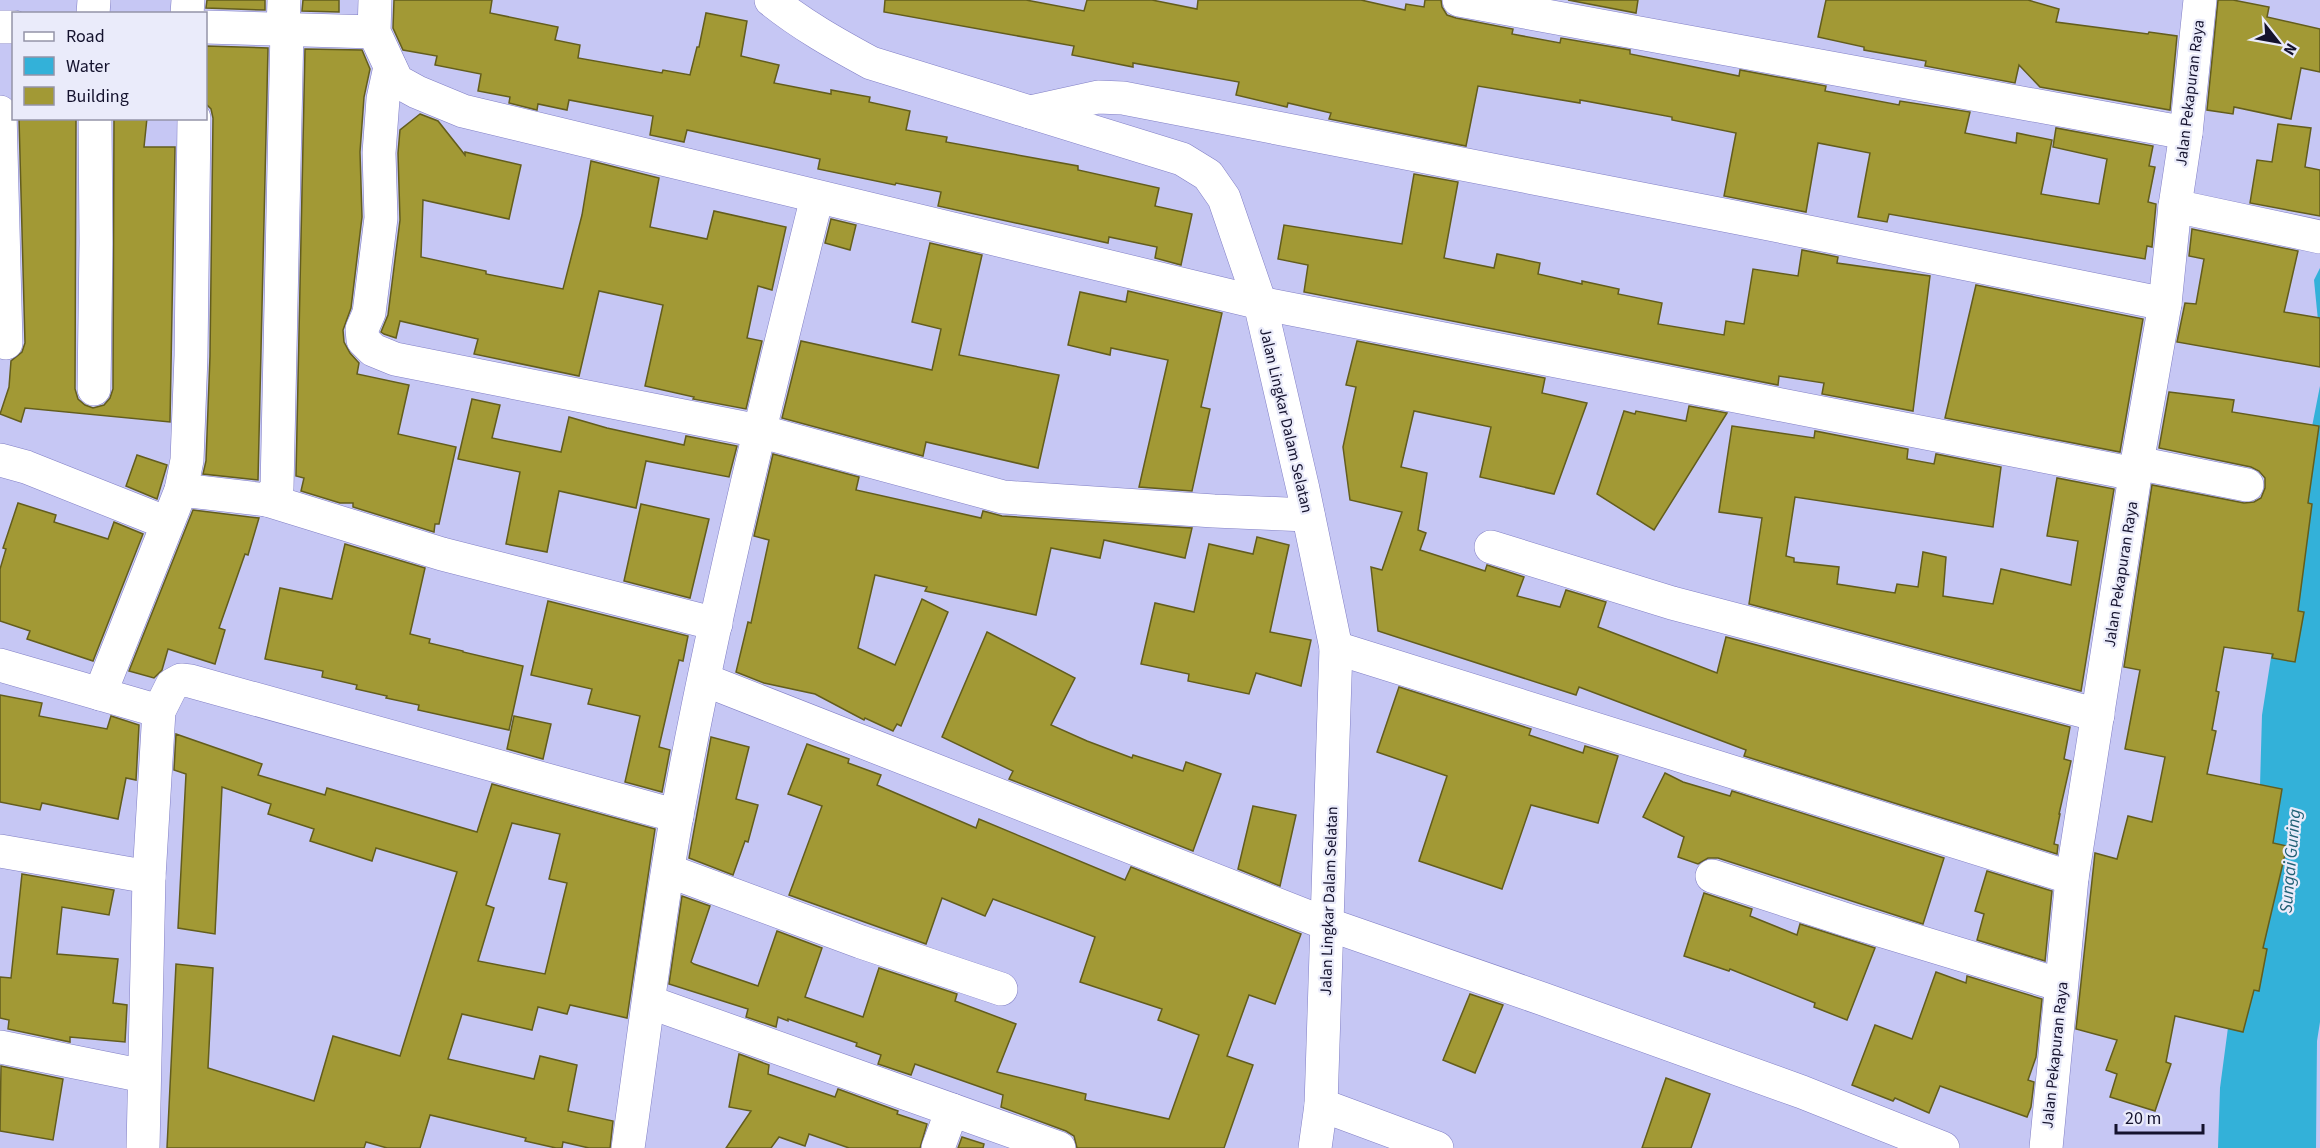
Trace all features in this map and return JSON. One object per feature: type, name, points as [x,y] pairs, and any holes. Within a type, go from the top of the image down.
[{"type":"street","points":[[375,0],[374,32],[397,81],[462,111],[1260,303],[2136,468],[2247,485]]},
{"type":"street","name":"Jalan Lingkar Dalam Selatan","points":[[771,0],[790,16],[871,63],[1182,159],[1208,176],[1224,198],[1260,303],[1336,648],[1321,1105],[1315,1148]]},
{"type":"street","points":[[1459,0],[2186,133]]},
{"type":"street","name":"Jalan Pekapuran Raya","points":[[2046,1148],[2072,878],[2136,468],[2165,304],[2200,0]]},
{"type":"street","points":[[207,27],[285,20],[374,32]]},
{"type":"street","points":[[267,500],[274,494],[278,483],[285,20]]},
{"type":"street","points":[[390,67],[384,99],[379,153],[381,218],[369,313],[362,329],[363,340],[368,347],[395,359],[759,432],[1002,497],[1308,515]]},
{"type":"street","points":[[1029,112],[1098,97],[1123,98],[2165,304]]},
{"type":"street","points":[[0,112],[6,343]]},
{"type":"street","points":[[93,388],[96,243],[94,120]]},
{"type":"street","points":[[100,694],[181,490],[187,460],[194,120]]},
{"type":"street","points":[[628,1148],[677,816],[716,624],[759,432],[817,196]]},
{"type":"street","points":[[2175,206],[2320,237]]},
{"type":"street","points":[[0,460],[26,467],[167,523]]},
{"type":"street","points":[[181,490],[267,500],[442,554],[716,624]]},
{"type":"street","points":[[1491,547],[1672,603],[2098,715]]},
{"type":"street","points":[[1336,648],[2072,878]]},
{"type":"street","points":[[0,664],[159,711]]},
{"type":"street","points":[[143,1148],[149,877],[159,711],[172,685],[181,680],[190,681],[677,816]]},
{"type":"street","points":[[705,680],[1327,924],[1769,1080],[1943,1148]]},
{"type":"street","points":[[0,851],[149,877]]},
{"type":"street","points":[[669,871],[861,942],[1001,989]]},
{"type":"street","points":[[1712,876],[1850,921],[2061,985]]},
{"type":"street","points":[[649,1002],[1059,1148]]},
{"type":"street","points":[[0,1047],[144,1076]]},
{"type":"street","points":[[1321,1105],[1437,1148]]},
{"type":"street","points":[[938,1148],[952,1110]]},
{"type":"water","points":[[2320,268],[2320,341],[2314,280]]},
{"type":"water","name":"Sungai Guring","points":[[2320,386],[2320,1022],[2317,1041],[2316,1148],[2218,1148],[2220,1088],[2260,786],[2262,715],[2289,543]]},
{"type":"building","points":[[207,0],[265,0],[265,10],[206,8]]},
{"type":"building","points":[[303,0],[339,0],[339,12],[302,11]]},
{"type":"building","points":[[394,0],[492,0],[490,13],[558,27],[555,40],[580,45],[578,58],[662,73],[663,70],[690,75],[706,13],[747,21],[741,56],[779,65],[774,83],[831,94],[831,90],[870,97],[869,102],[910,111],[906,130],[947,137],[946,142],[1078,166],[1078,170],[1159,188],[1155,206],[1192,214],[1181,265],[1155,258],[1157,247],[1109,237],[1108,243],[938,206],[941,192],[818,169],[820,159],[687,130],[684,142],[650,135],[653,116],[569,100],[567,110],[538,104],[537,110],[509,103],[510,97],[478,91],[481,74],[435,65],[437,56],[403,50],[393,28]]},
{"type":"building","points":[[885,0],[1026,0],[1084,11],[1087,0],[1152,0],[1197,9],[1198,0],[1361,0],[1405,10],[1406,4],[1424,7],[1425,0],[1441,0],[1447,15],[1513,29],[1512,34],[1560,43],[1561,38],[1630,50],[1630,54],[1739,76],[1740,70],[1826,86],[1825,91],[1899,105],[1900,101],[1970,112],[1965,133],[2016,143],[2017,133],[2052,140],[2041,194],[2099,204],[2107,159],[2053,147],[2056,128],[2153,146],[2149,166],[2155,167],[2148,202],[2156,204],[2152,247],[2147,246],[2145,259],[1889,214],[1887,222],[1858,217],[1870,153],[1818,143],[1806,212],[1724,196],[1736,133],[1672,120],[1672,117],[1580,100],[1580,103],[1478,86],[1466,146],[1329,119],[1331,113],[1288,103],[1287,107],[1236,95],[1239,82],[1133,63],[1133,67],[1072,55],[1074,46],[884,12]]},
{"type":"building","points":[[1568,0],[1638,0],[1636,13]]},
{"type":"building","points":[[1826,0],[2028,0],[2059,9],[2056,22],[2177,36],[2170,110],[2040,87],[2019,65],[2015,83],[1925,66],[1926,61],[1864,50],[1864,47],[1818,37]]},
{"type":"building","points":[[2218,0],[2233,0],[2269,7],[2267,17],[2320,29],[2320,72],[2301,68],[2291,119],[2234,107],[2233,114],[2207,110]]},
{"type":"building","points":[[207,46],[268,48],[258,480],[203,474],[206,461],[210,356],[213,118],[211,109],[207,105]]},
{"type":"building","points":[[305,49],[362,50],[370,69],[364,97],[360,152],[362,217],[351,308],[343,330],[344,342],[359,363],[357,374],[409,385],[398,434],[456,447],[439,524],[435,524],[434,532],[353,507],[353,503],[340,503],[301,491],[304,478],[296,476]]},
{"type":"building","points":[[420,114],[438,121],[465,155],[465,152],[521,165],[509,219],[423,200],[421,257],[486,271],[486,274],[563,289],[582,215],[591,161],[659,178],[650,227],[707,239],[714,211],[786,227],[772,290],[758,286],[747,338],[762,341],[746,409],[693,399],[694,397],[645,386],[663,305],[599,291],[579,376],[474,354],[478,339],[400,321],[396,338],[381,332],[388,315],[400,220],[398,153],[400,130]]},
{"type":"building","points":[[19,120],[76,120],[75,389],[78,399],[93,408],[104,405],[113,389],[114,120],[147,120],[144,147],[175,147],[170,422],[25,408],[21,422],[0,414],[9,387],[11,361],[22,352],[25,343]]},
{"type":"building","points":[[2278,124],[2311,128],[2305,167],[2320,170],[2320,216],[2250,203],[2257,160],[2272,162]]},
{"type":"building","points":[[1414,174],[1458,182],[1444,258],[1494,268],[1497,254],[1540,263],[1538,274],[1582,284],[1582,281],[1619,289],[1618,294],[1662,303],[1658,324],[1724,335],[1726,321],[1744,324],[1753,269],[1798,276],[1802,250],[1838,257],[1837,263],[1930,276],[1913,411],[1822,394],[1824,383],[1779,376],[1778,385],[1304,292],[1308,265],[1278,259],[1284,225],[1402,244]]},
{"type":"building","points":[[831,219],[856,225],[850,250],[825,243]]},
{"type":"building","points":[[2192,229],[2298,251],[2284,312],[2320,318],[2320,367],[2177,342],[2185,303],[2196,304],[2204,259],[2189,256]]},
{"type":"building","points":[[930,243],[982,255],[959,355],[1059,375],[1038,468],[926,442],[923,456],[782,418],[801,341],[932,370],[941,329],[912,322]]},
{"type":"building","points":[[1976,285],[2143,319],[2120,452],[1945,418]]},
{"type":"building","points":[[1128,291],[1222,313],[1201,407],[1210,409],[1192,491],[1139,487],[1168,360],[1111,348],[1110,355],[1068,345],[1080,292],[1126,302]]},
{"type":"building","points":[[1357,341],[1545,378],[1542,393],[1587,403],[1554,494],[1480,477],[1491,427],[1414,411],[1401,467],[1427,473],[1418,530],[1426,533],[1420,550],[1485,571],[1487,565],[1524,577],[1517,596],[1560,607],[1566,590],[1606,602],[1598,627],[1717,673],[1726,637],[2070,727],[2064,759],[2071,761],[2054,844],[2058,845],[2057,854],[1744,756],[1746,750],[1579,687],[1576,695],[1378,631],[1371,567],[1382,570],[1402,512],[1350,500],[1343,447],[1356,387],[1346,385]]},
{"type":"building","points":[[2169,392],[2234,400],[2232,412],[2319,426],[2308,503],[2312,504],[2298,611],[2304,612],[2295,662],[2272,658],[2273,654],[2224,647],[2212,730],[2216,731],[2207,774],[2282,789],[2273,843],[2287,846],[2263,948],[2267,949],[2259,991],[2254,990],[2243,1032],[2175,1016],[2166,1062],[2171,1064],[2155,1111],[2110,1097],[2117,1074],[2106,1070],[2117,1040],[2076,1029],[2095,853],[2117,859],[2128,816],[2152,822],[2165,757],[2125,749],[2140,670],[2124,667],[2152,485],[2244,503],[2254,502],[2261,498],[2265,488],[2265,478],[2251,467],[2159,448]]},
{"type":"building","points":[[472,399],[500,405],[492,438],[561,452],[569,417],[684,445],[686,436],[737,446],[729,477],[646,461],[636,508],[559,491],[547,552],[506,544],[520,472],[458,459]]},
{"type":"building","points":[[1689,406],[1727,413],[1654,530],[1597,494],[1624,411],[1635,414],[1636,411],[1686,421]]},
{"type":"building","points":[[1732,426],[1814,438],[1815,431],[1908,449],[1907,459],[1934,464],[1936,454],[2001,467],[1993,527],[1795,497],[1786,556],[1794,558],[1794,562],[1839,567],[1837,584],[1895,593],[1897,584],[1918,587],[1923,552],[1946,557],[1943,596],[1993,604],[2001,569],[2071,585],[2078,541],[2047,536],[2057,478],[2114,489],[2081,691],[1749,604],[1762,518],[1719,512]]},
{"type":"building","points":[[773,454],[859,477],[856,490],[981,518],[983,511],[1002,516],[1192,528],[1185,558],[1104,540],[1100,558],[1051,548],[1036,615],[925,591],[927,587],[875,575],[858,648],[895,665],[922,599],[948,612],[901,726],[897,724],[893,731],[865,718],[864,720],[815,694],[764,683],[736,672],[748,622],[751,623],[769,540],[754,536]]},
{"type":"building","points":[[137,455],[167,465],[157,499],[126,486]]},
{"type":"building","points":[[18,503],[56,515],[54,522],[108,539],[114,522],[143,534],[93,661],[27,639],[30,631],[0,621],[0,569],[6,549],[3,548]]},
{"type":"building","points":[[641,504],[709,519],[690,598],[624,581]]},
{"type":"building","points":[[193,510],[259,518],[248,555],[245,554],[219,628],[225,630],[215,664],[168,649],[162,670],[154,678],[129,671]]},
{"type":"building","points":[[1257,537],[1289,545],[1270,632],[1311,640],[1301,686],[1256,673],[1249,694],[1188,681],[1189,674],[1141,664],[1155,603],[1194,612],[1209,544],[1253,554]]},
{"type":"building","points":[[345,544],[425,568],[410,634],[430,639],[429,643],[523,666],[509,730],[418,710],[419,705],[386,698],[387,696],[356,689],[357,685],[322,677],[323,671],[265,659],[280,588],[332,599]]},
{"type":"building","points":[[548,601],[688,636],[683,661],[679,660],[659,747],[670,750],[662,792],[625,782],[640,716],[588,704],[592,689],[531,675]]},
{"type":"building","points":[[987,632],[1075,678],[1051,725],[1132,758],[1133,755],[1183,771],[1186,762],[1221,774],[1193,851],[1009,779],[1013,771],[942,737]]},
{"type":"building","points":[[1399,687],[1531,729],[1529,735],[1583,753],[1585,746],[1618,756],[1598,823],[1531,805],[1502,889],[1419,861],[1447,776],[1377,752]]},
{"type":"building","points":[[0,695],[42,703],[39,716],[107,729],[111,716],[139,725],[136,780],[126,778],[118,819],[42,803],[40,810],[0,802]]},
{"type":"building","points":[[514,716],[551,724],[543,759],[507,749]]},
{"type":"building","points":[[176,734],[262,764],[258,775],[325,795],[327,788],[477,832],[492,784],[655,829],[627,1018],[570,1005],[567,1014],[538,1007],[532,1030],[462,1014],[448,1059],[534,1079],[540,1056],[577,1065],[568,1111],[613,1121],[610,1148],[589,1148],[563,1142],[562,1148],[556,1148],[525,1141],[526,1138],[430,1115],[420,1148],[387,1148],[366,1142],[364,1148],[167,1148],[176,964],[213,968],[208,1068],[314,1101],[333,1036],[400,1056],[457,872],[376,848],[372,861],[310,841],[314,829],[268,814],[271,804],[222,787],[215,934],[178,928],[186,774],[174,770]],"holes":[[[512,823],[560,834],[549,879],[567,883],[545,974],[478,961],[494,908],[486,905]]]},
{"type":"building","points":[[711,737],[749,747],[736,799],[758,805],[748,842],[745,841],[733,875],[689,858]]},
{"type":"building","points":[[807,744],[849,759],[848,763],[881,775],[877,785],[976,828],[979,819],[1125,880],[1131,867],[1301,934],[1275,1004],[1249,995],[1227,1056],[1253,1065],[1224,1148],[1077,1148],[1074,1136],[1066,1131],[1001,1107],[1003,1095],[915,1064],[911,1075],[878,1064],[881,1055],[856,1046],[857,1043],[778,1017],[776,1027],[746,1017],[748,1009],[669,984],[682,896],[710,906],[691,962],[694,964],[758,986],[777,931],[822,948],[805,997],[863,1017],[879,968],[957,994],[955,1001],[1016,1024],[997,1072],[1086,1094],[1085,1100],[1169,1119],[1199,1035],[1158,1020],[1162,1009],[1080,982],[1095,937],[993,899],[985,916],[942,898],[926,944],[789,895],[822,806],[788,794]]},
{"type":"building","points":[[1665,773],[1683,782],[1730,796],[1732,791],[1944,858],[1923,924],[1718,858],[1708,858],[1698,864],[1678,857],[1684,837],[1643,817]]},
{"type":"building","points":[[1253,806],[1296,815],[1280,886],[1238,869]]},
{"type":"building","points":[[1987,871],[2052,891],[2045,961],[1977,940],[1984,914],[1975,911]]},
{"type":"building","points":[[22,874],[114,890],[109,915],[62,907],[57,954],[118,959],[113,1003],[127,1005],[125,1042],[70,1037],[70,1042],[8,1029],[9,1020],[0,1018],[0,977],[11,978]]},
{"type":"building","points":[[1704,893],[1752,909],[1750,916],[1797,935],[1800,924],[1875,948],[1847,1020],[1814,1007],[1815,1003],[1730,969],[1729,971],[1684,956]]},
{"type":"building","points":[[1936,972],[1966,983],[1967,976],[2042,999],[2036,1057],[2028,1080],[2034,1082],[2031,1107],[2027,1117],[1940,1086],[1929,1113],[1895,1098],[1893,1101],[1852,1085],[1875,1025],[1912,1039]]},
{"type":"building","points":[[1470,994],[1503,1005],[1475,1073],[1443,1060]]},
{"type":"building","points":[[739,1054],[769,1065],[768,1074],[835,1097],[838,1089],[927,1124],[920,1148],[849,1148],[809,1134],[805,1146],[779,1137],[771,1148],[726,1148],[751,1111],[729,1107]]},
{"type":"building","points":[[1,1066],[63,1079],[53,1140],[0,1131]]},
{"type":"building","points":[[1666,1078],[1710,1094],[1691,1148],[1642,1148]]},
{"type":"building","points":[[962,1137],[984,1144],[983,1148],[958,1148]]}]
